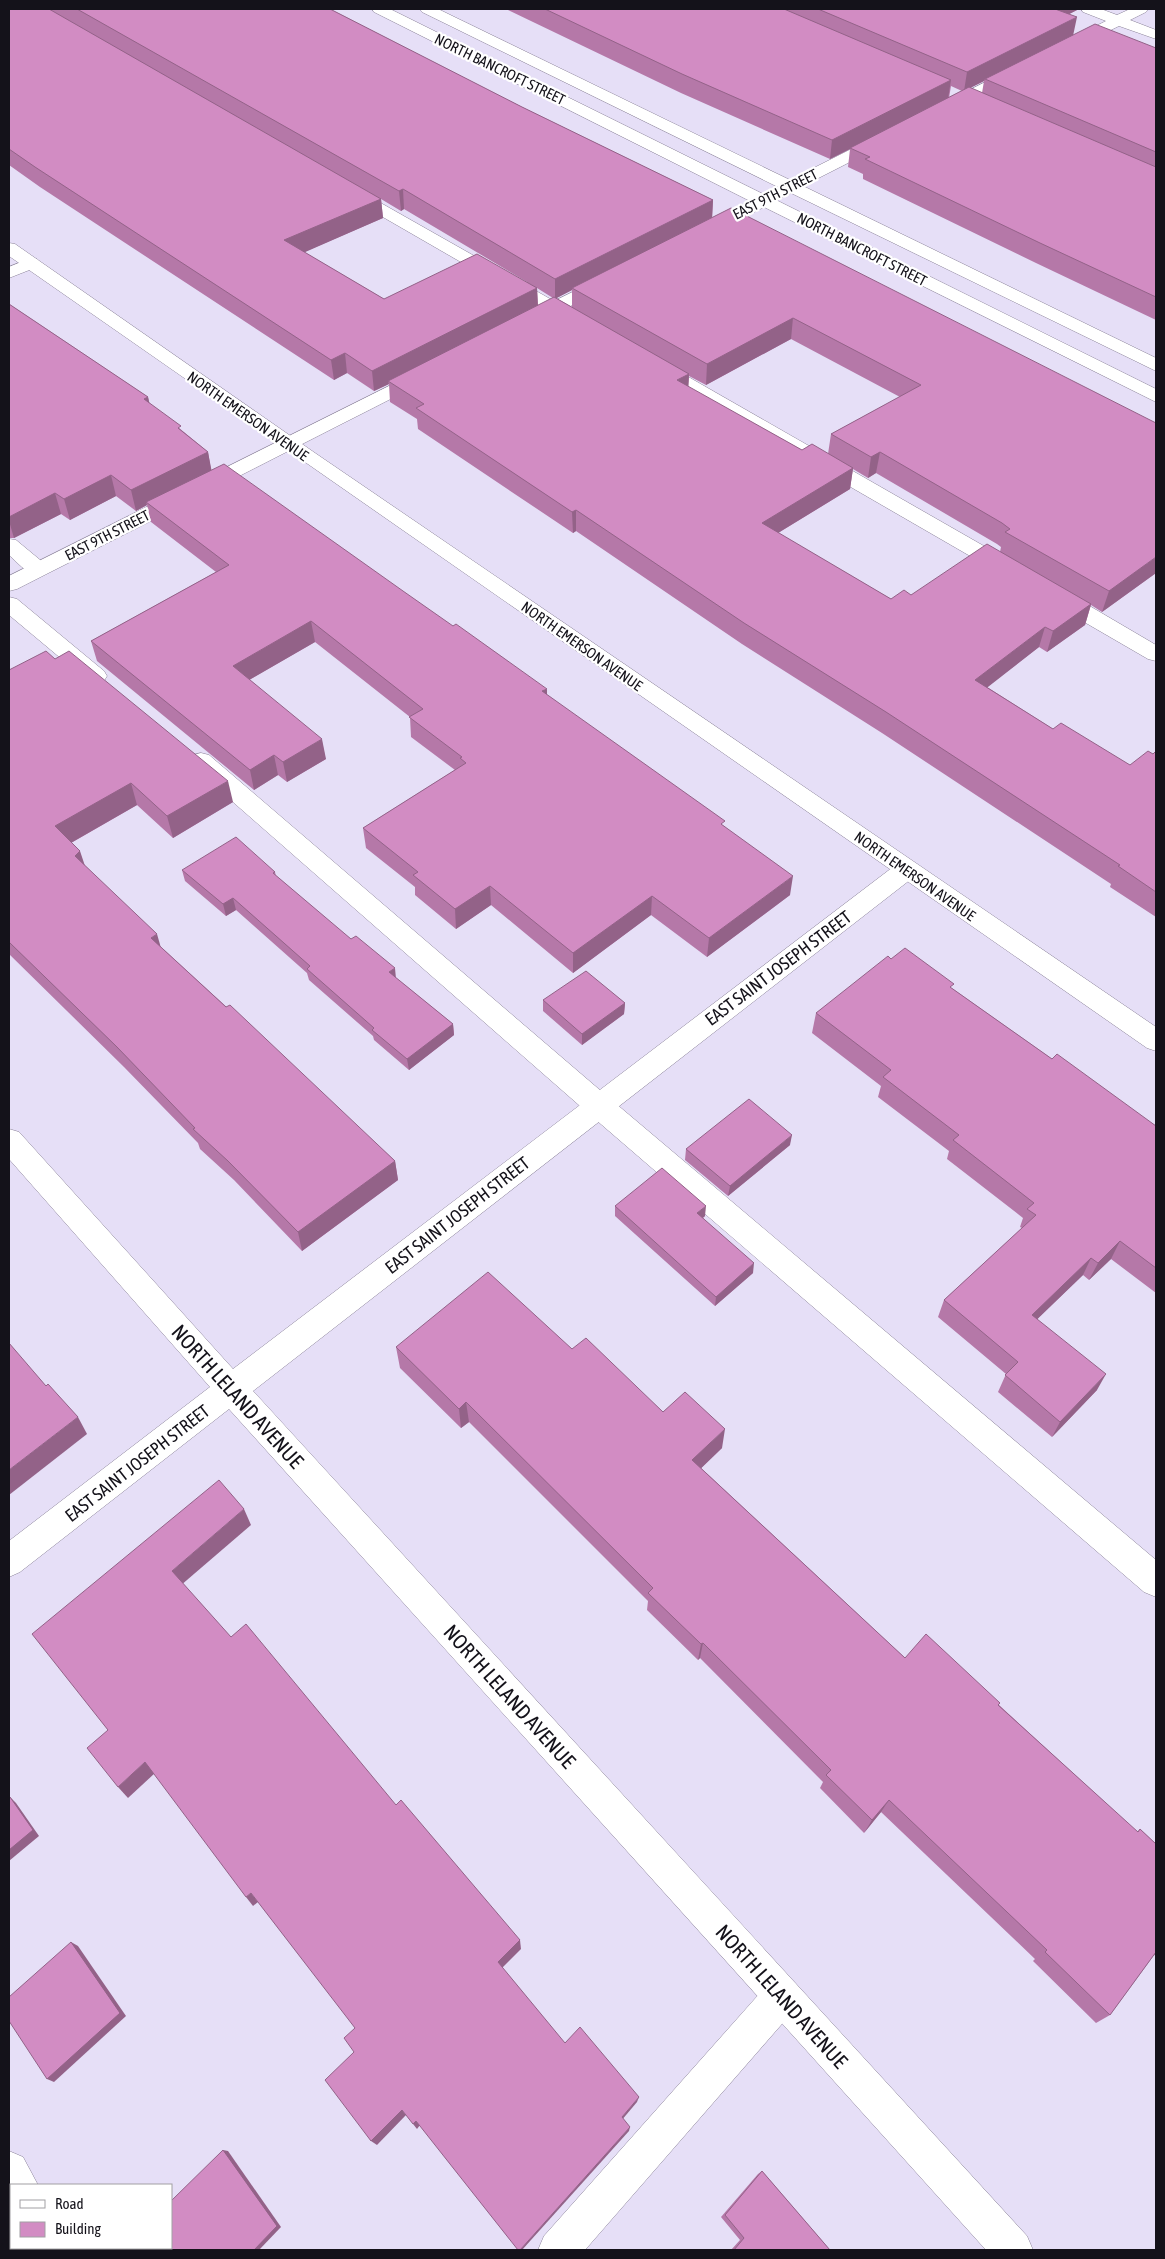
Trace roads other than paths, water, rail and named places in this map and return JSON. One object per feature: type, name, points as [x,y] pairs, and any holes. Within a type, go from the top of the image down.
[{"type":"street","name":"NORTH BANCROFT STREET","points":[[380,9],[1156,396]]},
{"type":"street","name":"NORTH BANCROFT STREET","points":[[427,9],[1156,365]]},
{"type":"street","points":[[1088,9],[1156,35]]},
{"type":"street","points":[[1058,51],[1140,9],[1156,16]]},
{"type":"street","points":[[928,117],[1032,64]]},
{"type":"street","points":[[946,91],[982,106]]},
{"type":"street","name":"EAST 9TH STREET","points":[[693,236],[892,135]]},
{"type":"street","points":[[338,183],[588,327]]},
{"type":"street","name":"NORTH EMERSON AVENUE","points":[[9,248],[289,444],[1156,1042]]},
{"type":"street","points":[[9,273],[31,263]]},
{"type":"street","points":[[519,326],[623,272]]},
{"type":"street","points":[[640,357],[1027,580]]},
{"type":"street","name":"EAST 9TH STREET","points":[[9,584],[440,366]]},
{"type":"street","points":[[9,545],[38,569]]},
{"type":"street","points":[[1044,590],[1156,654]]},
{"type":"street","points":[[9,604],[114,690]]},
{"type":"street","points":[[182,746],[250,801],[598,1105],[1156,1581]]},
{"type":"street","name":"EAST SAINT JOSEPH STREET","points":[[9,1561],[598,1105],[906,870]]},
{"type":"street","name":"NORTH LELAND AVENUE","points":[[9,1140],[232,1389],[1013,2250]]},
{"type":"street","points":[[558,2250],[782,1996]]},
{"type":"street","points":[[9,2171],[17,2184]]}]
